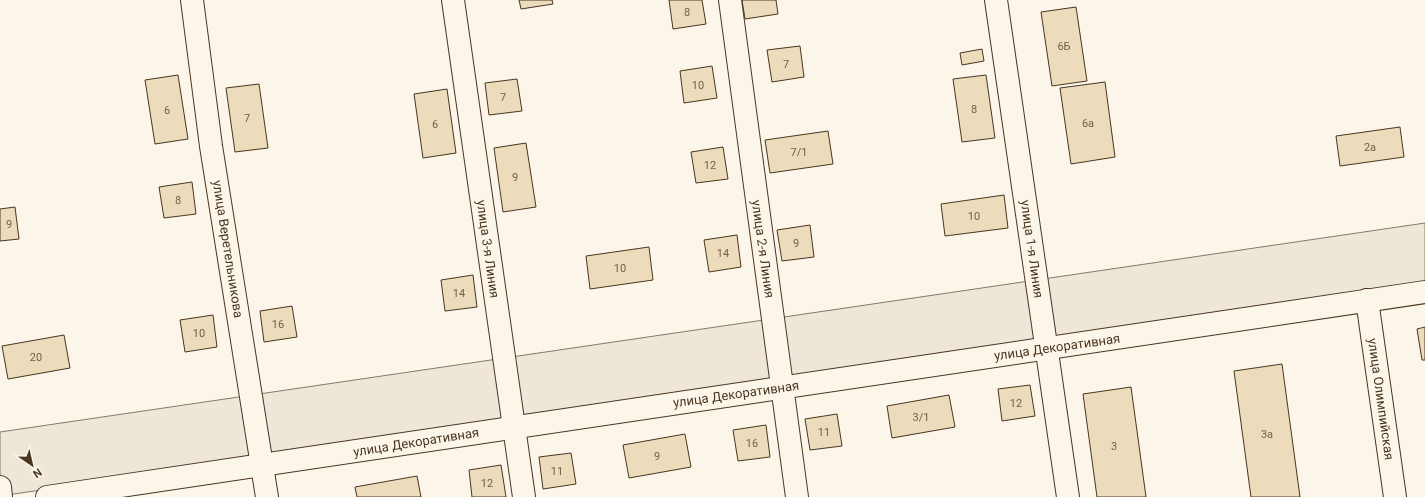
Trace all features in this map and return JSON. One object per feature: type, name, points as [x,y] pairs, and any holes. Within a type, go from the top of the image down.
[{"type":"street","name":"улица Веретельникова","points":[[192,0],[212,146],[267,497]]},
{"type":"street","name":"улица 3-я Линия","points":[[453,0],[524,497]]},
{"type":"street","name":"улица 2-я Линия","points":[[730,0],[797,497]]},
{"type":"street","name":"улица 1-я Линия","points":[[996,0],[1033,261],[1048,348],[1068,497]]},
{"type":"street","name":"улица Декоративная","points":[[47,497],[1425,292]]},
{"type":"street","name":"улица Олимпийская","points":[[1367,300],[1395,497]]},
{"type":"street","points":[[0,487],[1,497]]},
{"type":"shaded area","points":[[1425,223],[1425,289],[0,496],[0,432]]},
{"type":"building","points":[[519,0],[552,0],[553,4],[521,9]]},
{"type":"building","points":[[669,0],[702,0],[706,24],[673,29]]},
{"type":"building","points":[[742,0],[776,0],[778,14],[745,19]]},
{"type":"building","points":[[1076,7],[1087,81],[1052,86],[1041,12]]},
{"type":"building","points":[[800,46],[804,77],[772,82],[767,50]]},
{"type":"building","points":[[982,49],[984,61],[962,65],[960,53]]},
{"type":"building","points":[[712,66],[717,98],[684,103],[680,71]]},
{"type":"building","points":[[178,75],[188,139],[155,144],[145,80]]},
{"type":"building","points":[[986,75],[995,138],[962,142],[953,79]]},
{"type":"building","points":[[517,79],[522,111],[489,115],[485,83]]},
{"type":"building","points":[[1105,82],[1115,157],[1071,164],[1060,88]]},
{"type":"building","points":[[259,84],[268,148],[235,152],[226,88]]},
{"type":"building","points":[[447,89],[456,153],[423,158],[414,94]]},
{"type":"building","points":[[1400,127],[1404,157],[1340,166],[1336,136]]},
{"type":"building","points":[[828,131],[833,164],[770,173],[765,140]]},
{"type":"building","points":[[526,143],[536,207],[503,212],[494,148]]},
{"type":"building","points":[[723,147],[728,179],[696,183],[691,152]]},
{"type":"building","points":[[192,182],[196,214],[164,218],[159,187]]},
{"type":"building","points":[[1004,195],[1008,228],[945,236],[941,204]]},
{"type":"building","points":[[15,207],[19,239],[0,241],[0,209]]},
{"type":"building","points":[[810,225],[814,257],[782,261],[777,230]]},
{"type":"building","points":[[737,235],[741,267],[709,272],[704,240]]},
{"type":"building","points":[[649,247],[653,280],[590,289],[586,256]]},
{"type":"building","points":[[473,275],[477,307],[445,311],[441,280]]},
{"type":"building","points":[[292,306],[297,337],[264,342],[260,311]]},
{"type":"building","points":[[213,315],[217,347],[185,352],[180,320]]},
{"type":"building","points":[[1425,327],[1425,360],[1422,360],[1417,329]]},
{"type":"building","points":[[64,335],[70,368],[8,379],[2,346]]},
{"type":"building","points":[[1282,364],[1300,497],[1251,497],[1234,371]]},
{"type":"building","points":[[1030,385],[1035,416],[1002,421],[998,389]]},
{"type":"building","points":[[1131,387],[1146,497],[1097,497],[1083,394]]},
{"type":"building","points":[[949,395],[955,427],[892,438],[887,406]]},
{"type":"building","points":[[837,414],[842,446],[810,450],[805,419]]},
{"type":"building","points":[[766,425],[770,457],[738,461],[733,430]]},
{"type":"building","points":[[685,434],[691,467],[629,478],[623,445]]},
{"type":"building","points":[[571,453],[576,484],[543,489],[539,457]]},
{"type":"building","points":[[501,465],[506,497],[472,497],[469,470]]},
{"type":"building","points":[[417,476],[421,497],[357,497],[355,487]]}]
